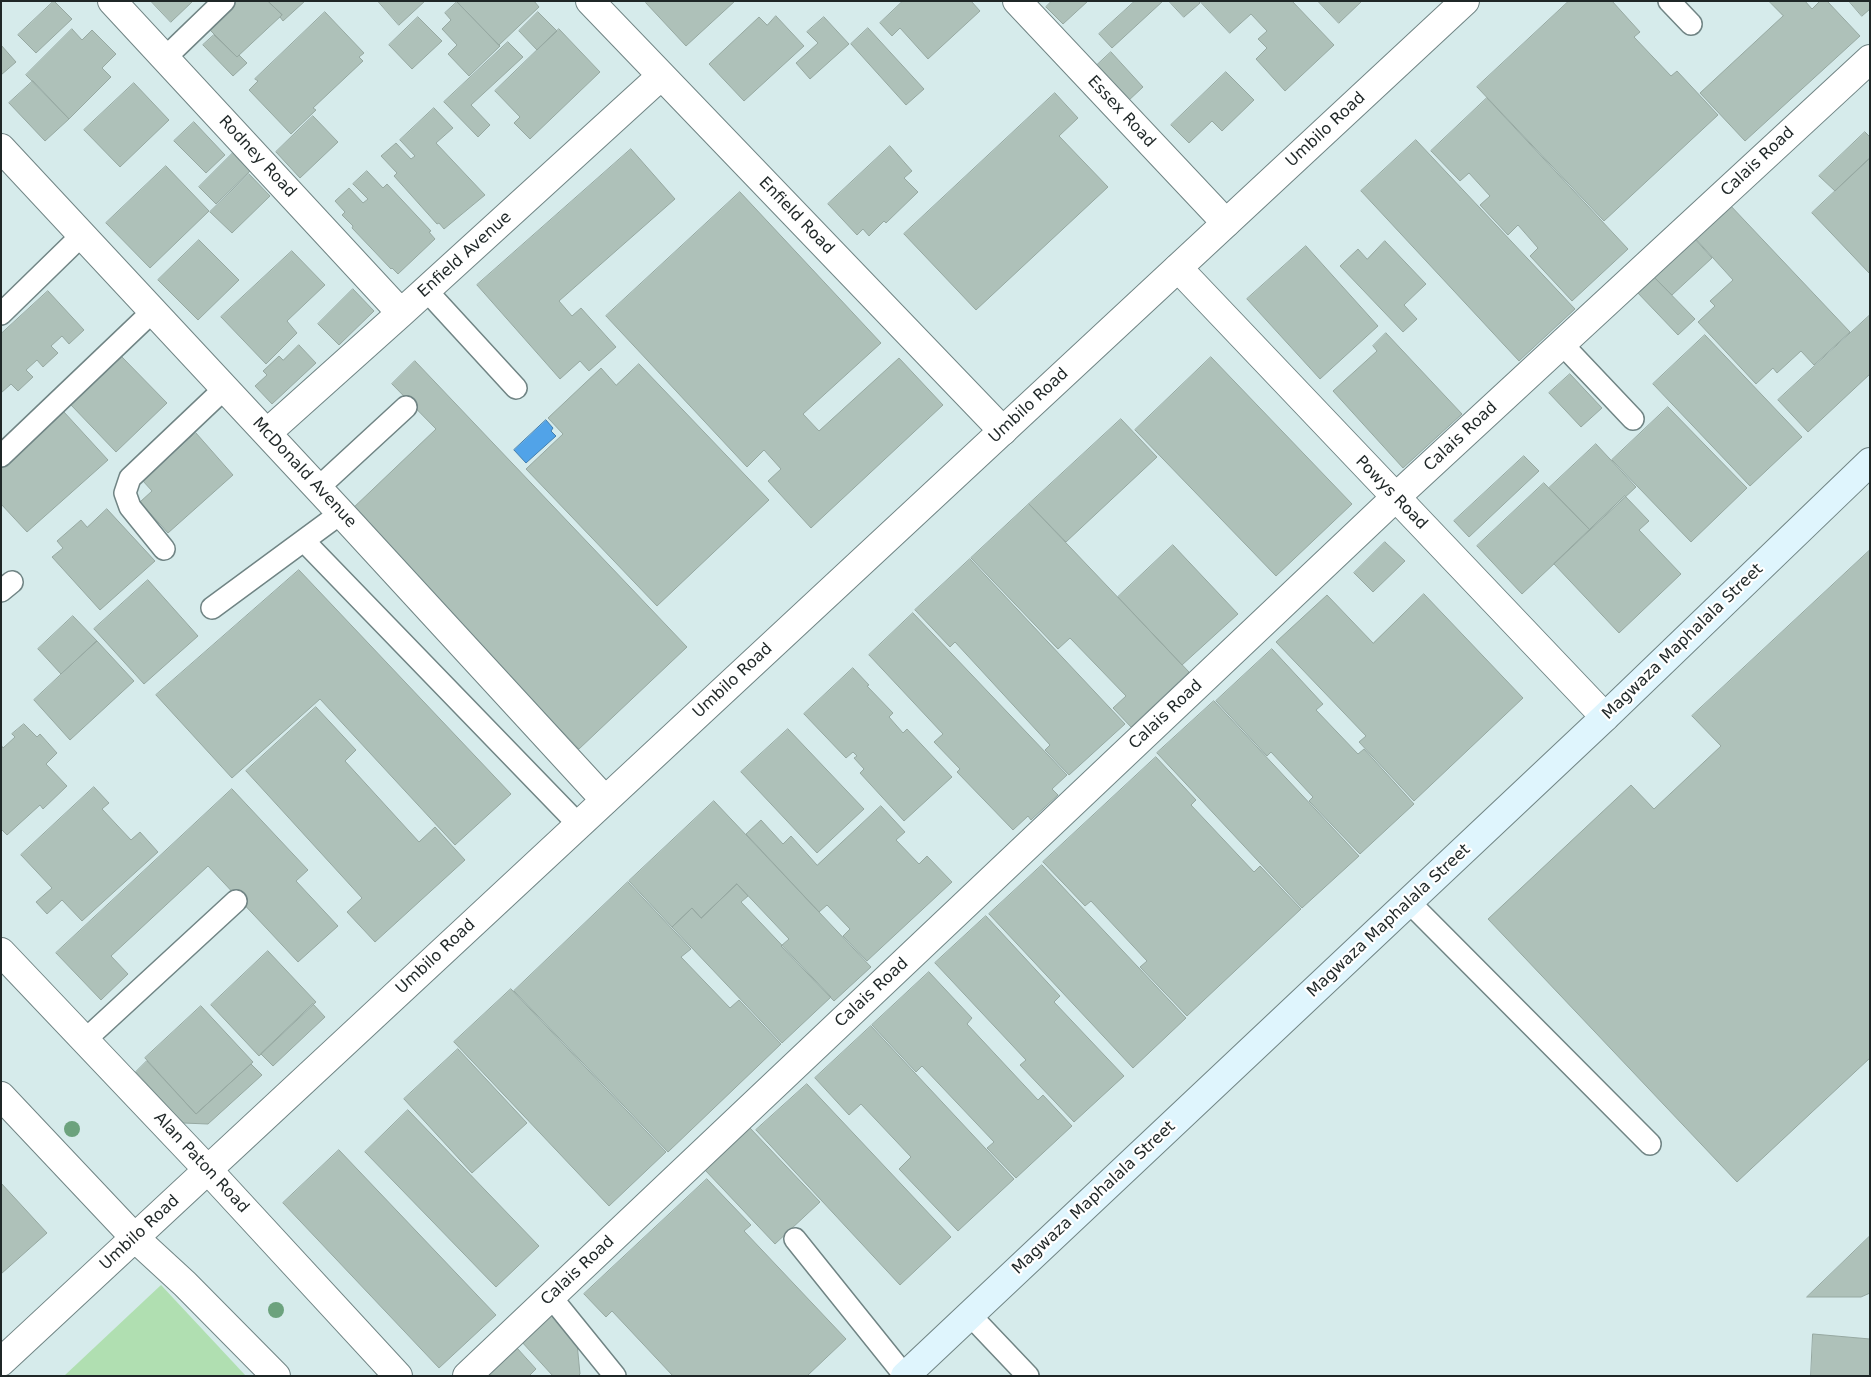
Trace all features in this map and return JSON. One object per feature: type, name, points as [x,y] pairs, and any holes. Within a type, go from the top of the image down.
[{"type":"main road","name":"Magwaza Maphalala Street","points":[[905,1376],[1605,717],[1870,462]]},
{"type":"street","name":"Rodney Road","points":[[112,1],[401,313]]},
{"type":"street","name":"Enfield Road","points":[[590,1],[1002,430]]},
{"type":"street","name":"Essex Road","points":[[1017,1],[1226,223]]},
{"type":"street","name":"Umbilo Road","points":[[1,1362],[1465,1]]},
{"type":"street","name":"Calais Road","points":[[467,1376],[1396,497],[1870,59]]},
{"type":"street","name":"Enfield Avenue","points":[[267,433],[662,76]]},
{"type":"street","name":"McDonald Avenue","points":[[1,148],[605,800]]},
{"type":"street","name":"Powys Road","points":[[1178,268],[1605,717]]},
{"type":"street","name":"Alan Paton Road","points":[[1,952],[208,1170],[398,1376]]},
{"type":"street","points":[[1,1096],[135,1238],[186,1284],[276,1376]]},
{"type":"lane","points":[[164,58],[224,1]]},
{"type":"lane","points":[[1669,1],[1691,24]]},
{"type":"lane","points":[[1,314],[82,234]]},
{"type":"lane","points":[[426,290],[516,388]]},
{"type":"lane","points":[[1,456],[153,310]]},
{"type":"lane","points":[[1562,344],[1634,419]]},
{"type":"lane","points":[[164,549],[130,507],[125,493],[130,478],[225,388]]},
{"type":"lane","points":[[318,488],[406,406]]},
{"type":"lane","points":[[212,608],[341,513]]},
{"type":"lane","points":[[304,541],[579,825]]},
{"type":"lane","points":[[85,1040],[236,901]]},
{"type":"lane","points":[[1409,902],[1650,1144]]},
{"type":"lane","points":[[795,1239],[905,1376]]},
{"type":"lane","points":[[551,1297],[615,1376]]},
{"type":"lane","points":[[970,1316],[1028,1376]]},
{"type":"green space","points":[[161,1285],[246,1376],[64,1376]]},
{"type":"water","points":[[546,420],[553,428],[551,431],[556,436],[526,463],[514,450]]},
{"type":"building","points":[[54,1],[72,19],[36,53],[18,35]]},
{"type":"building","points":[[151,1],[193,1],[171,22]]},
{"type":"building","points":[[235,1],[268,1],[282,15],[237,57],[207,27]]},
{"type":"building","points":[[268,1],[305,1],[283,21],[280,17],[282,15]]},
{"type":"building","points":[[378,1],[425,1],[399,25]]},
{"type":"building","points":[[457,1],[534,1],[539,7],[499,45]]},
{"type":"building","points":[[647,1],[735,1],[686,46],[646,3]]},
{"type":"building","points":[[903,1],[971,1],[980,11],[928,59],[900,28],[892,36],[880,23]]},
{"type":"building","points":[[1052,1],[1088,1],[1063,24],[1046,7]]},
{"type":"building","points":[[1135,1],[1163,1],[1112,48],[1099,34]]},
{"type":"building","points":[[1169,1],[1198,1],[1200,3],[1184,17]]},
{"type":"building","points":[[1200,1],[1292,1],[1334,45],[1285,91],[1256,59],[1267,48],[1258,39],[1267,31],[1251,14],[1230,33]]},
{"type":"building","points":[[1318,1],[1362,1],[1339,23]]},
{"type":"building","points":[[1569,1],[1612,1],[1640,32],[1634,37],[1671,76],[1677,71],[1718,115],[1604,221],[1477,87]]},
{"type":"building","points":[[1769,1],[1805,1],[1812,9],[1820,1],[1827,1],[1860,36],[1745,141],[1700,93],[1783,16]]},
{"type":"building","points":[[1849,1],[1870,1],[1870,9],[1862,16]]},
{"type":"building","points":[[457,2],[500,46],[469,76],[448,54],[457,45],[442,29],[451,20],[445,13]]},
{"type":"building","points":[[325,12],[364,53],[359,57],[363,61],[313,108],[316,110],[291,134],[249,90],[258,81],[255,79]]},
{"type":"building","points":[[538,12],[557,31],[537,50],[519,31]]},
{"type":"building","points":[[776,16],[804,46],[744,101],[709,64],[759,17],[767,25]]},
{"type":"building","points":[[418,17],[442,41],[412,69],[389,45]]},
{"type":"building","points":[[824,17],[849,44],[810,79],[796,63],[818,43],[807,32]]},
{"type":"building","points":[[868,28],[924,89],[906,105],[851,44]]},
{"type":"building","points":[[72,29],[82,40],[92,30],[116,54],[102,68],[111,77],[69,119],[26,75]]},
{"type":"building","points":[[559,29],[600,72],[530,139],[514,123],[520,117],[495,91]]},
{"type":"building","points":[[214,35],[237,57],[239,55],[247,63],[233,76],[203,45]]},
{"type":"building","points":[[508,42],[523,57],[471,105],[490,125],[478,137],[444,102]]},
{"type":"building","points":[[1,45],[16,62],[1,75]]},
{"type":"building","points":[[1111,52],[1143,87],[1127,102],[1095,67]]},
{"type":"building","points":[[1226,72],[1254,100],[1222,131],[1212,121],[1189,143],[1171,125]]},
{"type":"building","points":[[33,81],[69,119],[45,141],[9,103]]},
{"type":"building","points":[[134,83],[169,120],[120,167],[84,130]]},
{"type":"building","points":[[1055,93],[1078,118],[1059,136],[1108,187],[976,310],[904,234]]},
{"type":"building","points":[[1487,98],[1628,249],[1572,301],[1530,256],[1538,248],[1518,225],[1508,235],[1480,205],[1490,196],[1469,173],[1460,181],[1431,151]]},
{"type":"building","points":[[434,108],[453,128],[436,143],[485,195],[444,229],[439,223],[437,224],[394,176],[397,173],[381,156],[396,143],[411,159],[415,156],[400,140]]},
{"type":"building","points":[[313,116],[338,142],[300,178],[276,152]]},
{"type":"building","points":[[194,122],[225,155],[206,173],[174,141]]},
{"type":"building","points":[[1865,132],[1870,137],[1870,158],[1835,191],[1819,176]]},
{"type":"building","points":[[1416,140],[1575,309],[1519,361],[1361,191]]},
{"type":"building","points":[[890,146],[912,171],[904,178],[918,192],[886,223],[884,221],[869,236],[863,229],[857,235],[828,204]]},
{"type":"building","points":[[631,149],[675,199],[559,301],[572,316],[581,308],[616,347],[589,371],[580,361],[560,379],[477,285]]},
{"type":"building","points":[[233,153],[250,171],[216,204],[199,187]]},
{"type":"building","points":[[1870,158],[1870,274],[1812,213]]},
{"type":"building","points":[[166,166],[209,211],[150,268],[106,223]]},
{"type":"building","points":[[367,171],[383,188],[387,184],[431,231],[429,232],[435,239],[398,274],[352,228],[353,226],[342,215],[345,212],[335,201],[349,188],[363,203],[368,199],[353,184]]},
{"type":"building","points":[[249,174],[270,196],[232,233],[210,212]]},
{"type":"building","points":[[740,192],[881,343],[803,414],[819,431],[899,358],[943,405],[811,528],[768,481],[781,469],[764,450],[747,467],[606,316]]},
{"type":"building","points":[[1729,204],[1850,332],[1814,365],[1801,351],[1777,373],[1773,368],[1756,384],[1698,322],[1715,306],[1710,301],[1733,280],[1694,237]]},
{"type":"building","points":[[1694,238],[1712,258],[1672,295],[1653,276]]},
{"type":"building","points":[[199,240],[239,280],[198,320],[158,280]]},
{"type":"building","points":[[1385,241],[1426,284],[1404,305],[1417,319],[1403,332],[1340,266],[1358,249],[1367,259]]},
{"type":"building","points":[[1306,246],[1378,326],[1320,379],[1247,299]]},
{"type":"building","points":[[292,251],[325,285],[287,321],[297,333],[266,364],[221,317]]},
{"type":"building","points":[[1653,276],[1695,319],[1678,335],[1636,291]]},
{"type":"building","points":[[353,289],[374,311],[339,345],[318,324]]},
{"type":"building","points":[[48,291],[84,330],[69,344],[62,336],[51,346],[58,353],[43,367],[37,360],[26,370],[33,377],[18,391],[11,384],[1,393],[1,334]]},
{"type":"building","points":[[1870,315],[1870,374],[1808,432],[1778,400]]},
{"type":"building","points":[[1386,333],[1462,414],[1403,468],[1333,391],[1377,351],[1373,346]]},
{"type":"building","points":[[1705,335],[1802,437],[1750,486],[1653,384]]},
{"type":"building","points":[[299,345],[316,363],[272,404],[255,386],[267,375],[263,371],[279,356],[283,360]]},
{"type":"building","points":[[122,357],[167,403],[116,452],[71,405]]},
{"type":"building","points":[[1211,357],[1352,504],[1276,576],[1135,430]]},
{"type":"building","points":[[415,361],[687,647],[579,749],[351,510],[436,429],[392,384]]},
{"type":"building","points":[[639,364],[769,500],[657,606],[526,469],[563,434],[548,418],[601,368],[616,385]]},
{"type":"building","points":[[1570,374],[1602,408],[1581,427],[1549,393]]},
{"type":"building","points":[[1668,407],[1747,488],[1691,542],[1612,460]]},
{"type":"building","points":[[64,412],[108,460],[27,532],[1,504],[1,469]]},
{"type":"building","points":[[1121,419],[1157,457],[1066,542],[1029,504]]},
{"type":"building","points":[[196,433],[233,475],[168,533],[140,502],[152,491],[143,481]]},
{"type":"building","points":[[1596,444],[1636,487],[1590,530],[1549,488]]},
{"type":"building","points":[[1524,456],[1539,471],[1469,537],[1454,521]]},
{"type":"building","points":[[1544,483],[1590,530],[1522,594],[1477,546]]},
{"type":"building","points":[[1625,496],[1649,521],[1639,530],[1681,574],[1619,633],[1554,564]]},
{"type":"building","points":[[1029,504],[1189,672],[1131,727],[1113,708],[1126,696],[1070,638],[1058,649],[971,558]]},
{"type":"building","points":[[107,509],[155,561],[100,610],[52,557],[63,548],[57,541],[81,520],[87,527]]},
{"type":"building","points":[[1385,542],[1405,561],[1373,592],[1354,573]]},
{"type":"building","points":[[1173,545],[1238,614],[1182,665],[1118,597]]},
{"type":"building","points":[[1870,550],[1870,1058],[1737,1182],[1488,919],[1631,785],[1654,809],[1721,746],[1692,716]]},
{"type":"building","points":[[970,559],[1125,724],[1069,775],[1045,750],[1050,745],[955,642],[950,647],[915,610]]},
{"type":"building","points":[[299,570],[511,794],[455,845],[320,699],[232,778],[156,695]]},
{"type":"building","points":[[148,580],[198,636],[144,684],[94,629]]},
{"type":"building","points":[[1424,594],[1523,698],[1414,801],[1359,742],[1366,736],[1276,642],[1327,595],[1373,643]]},
{"type":"building","points":[[913,613],[1067,775],[1052,789],[1058,795],[1031,820],[1028,816],[1013,830],[957,772],[960,769],[934,742],[943,734],[869,655]]},
{"type":"building","points":[[73,616],[97,641],[61,674],[38,649]]},
{"type":"building","points":[[97,641],[134,681],[70,740],[34,700]]},
{"type":"building","points":[[1272,649],[1323,704],[1316,710],[1358,754],[1364,749],[1414,804],[1360,854],[1309,801],[1313,797],[1271,752],[1267,756],[1216,701]]},
{"type":"building","points":[[853,668],[893,713],[889,717],[903,733],[907,729],[952,777],[904,821],[860,773],[864,769],[854,758],[857,756],[853,752],[846,758],[804,714]]},
{"type":"building","points":[[1214,701],[1359,856],[1302,908],[1157,753]]},
{"type":"building","points":[[316,707],[356,750],[345,761],[419,842],[435,827],[465,860],[375,942],[347,912],[362,898],[246,771]]},
{"type":"building","points":[[24,724],[37,737],[40,734],[57,753],[46,764],[67,786],[43,809],[40,805],[7,835],[1,829],[1,745],[3,748],[15,737],[12,734]]},
{"type":"building","points":[[788,729],[864,809],[817,853],[741,772]]},
{"type":"building","points":[[1156,757],[1196,800],[1191,805],[1254,872],[1260,866],[1301,909],[1187,1016],[1140,967],[1147,961],[1091,901],[1085,906],[1043,862]]},
{"type":"building","points":[[94,787],[109,803],[102,809],[131,840],[140,832],[158,852],[82,921],[62,900],[47,914],[36,902],[52,888],[21,855]]},
{"type":"building","points":[[232,789],[308,870],[296,881],[338,926],[298,962],[208,866],[111,956],[128,974],[101,1000],[56,953]]},
{"type":"building","points":[[714,801],[871,967],[834,1001],[781,946],[789,939],[737,884],[701,918],[692,908],[672,927],[629,881]]},
{"type":"building","points":[[881,806],[905,832],[896,840],[919,864],[927,856],[952,882],[867,961],[843,936],[850,929],[827,905],[819,912],[746,834],[761,820],[783,844],[791,836],[817,865]]},
{"type":"building","points":[[1042,865],[1186,1018],[1133,1068],[989,914]]},
{"type":"building","points":[[628,882],[691,949],[681,957],[730,1008],[739,1000],[781,1044],[668,1152],[514,991]]},
{"type":"building","points":[[737,884],[748,896],[741,902],[831,997],[782,1043],[672,927],[692,908],[701,918]]},
{"type":"building","points":[[986,916],[1060,996],[1054,1002],[1124,1076],[1074,1122],[1020,1065],[1026,1060],[935,963]]},
{"type":"building","points":[[268,951],[316,1002],[259,1056],[211,1005]]},
{"type":"building","points":[[929,972],[972,1018],[967,1024],[1038,1100],[1043,1095],[1072,1126],[1016,1178],[987,1148],[994,1142],[922,1066],[916,1072],[872,1025]]},
{"type":"building","points":[[511,989],[666,1152],[609,1206],[454,1042]]},
{"type":"building","points":[[313,1004],[325,1017],[273,1066],[261,1054]]},
{"type":"building","points":[[201,1006],[253,1062],[196,1114],[145,1058]]},
{"type":"building","points":[[871,1026],[1014,1179],[958,1231],[899,1169],[911,1157],[861,1104],[849,1115],[815,1078]]},
{"type":"building","points":[[458,1049],[527,1123],[472,1173],[404,1099]]},
{"type":"building","points":[[147,1061],[196,1114],[251,1064],[262,1075],[208,1124],[183,1123],[136,1072]]},
{"type":"building","points":[[807,1084],[951,1237],[900,1285],[756,1130]]},
{"type":"building","points":[[408,1110],[539,1246],[496,1287],[365,1152]]},
{"type":"building","points":[[750,1128],[820,1202],[775,1244],[705,1170]]},
{"type":"building","points":[[339,1150],[496,1315],[439,1368],[283,1203]]},
{"type":"building","points":[[707,1179],[751,1225],[744,1231],[846,1339],[807,1376],[673,1376],[612,1311],[606,1317],[584,1294]]},
{"type":"building","points":[[1,1183],[47,1233],[1,1274]]},
{"type":"building","points":[[1870,1236],[1870,1293],[1861,1297],[1807,1297]]},
{"type":"building","points":[[550,1314],[577,1343],[580,1374],[578,1376],[553,1376],[521,1341]]},
{"type":"building","points":[[1813,1334],[1870,1339],[1870,1376],[1811,1376]]},
{"type":"building","points":[[517,1348],[536,1369],[529,1376],[488,1376]]}]
